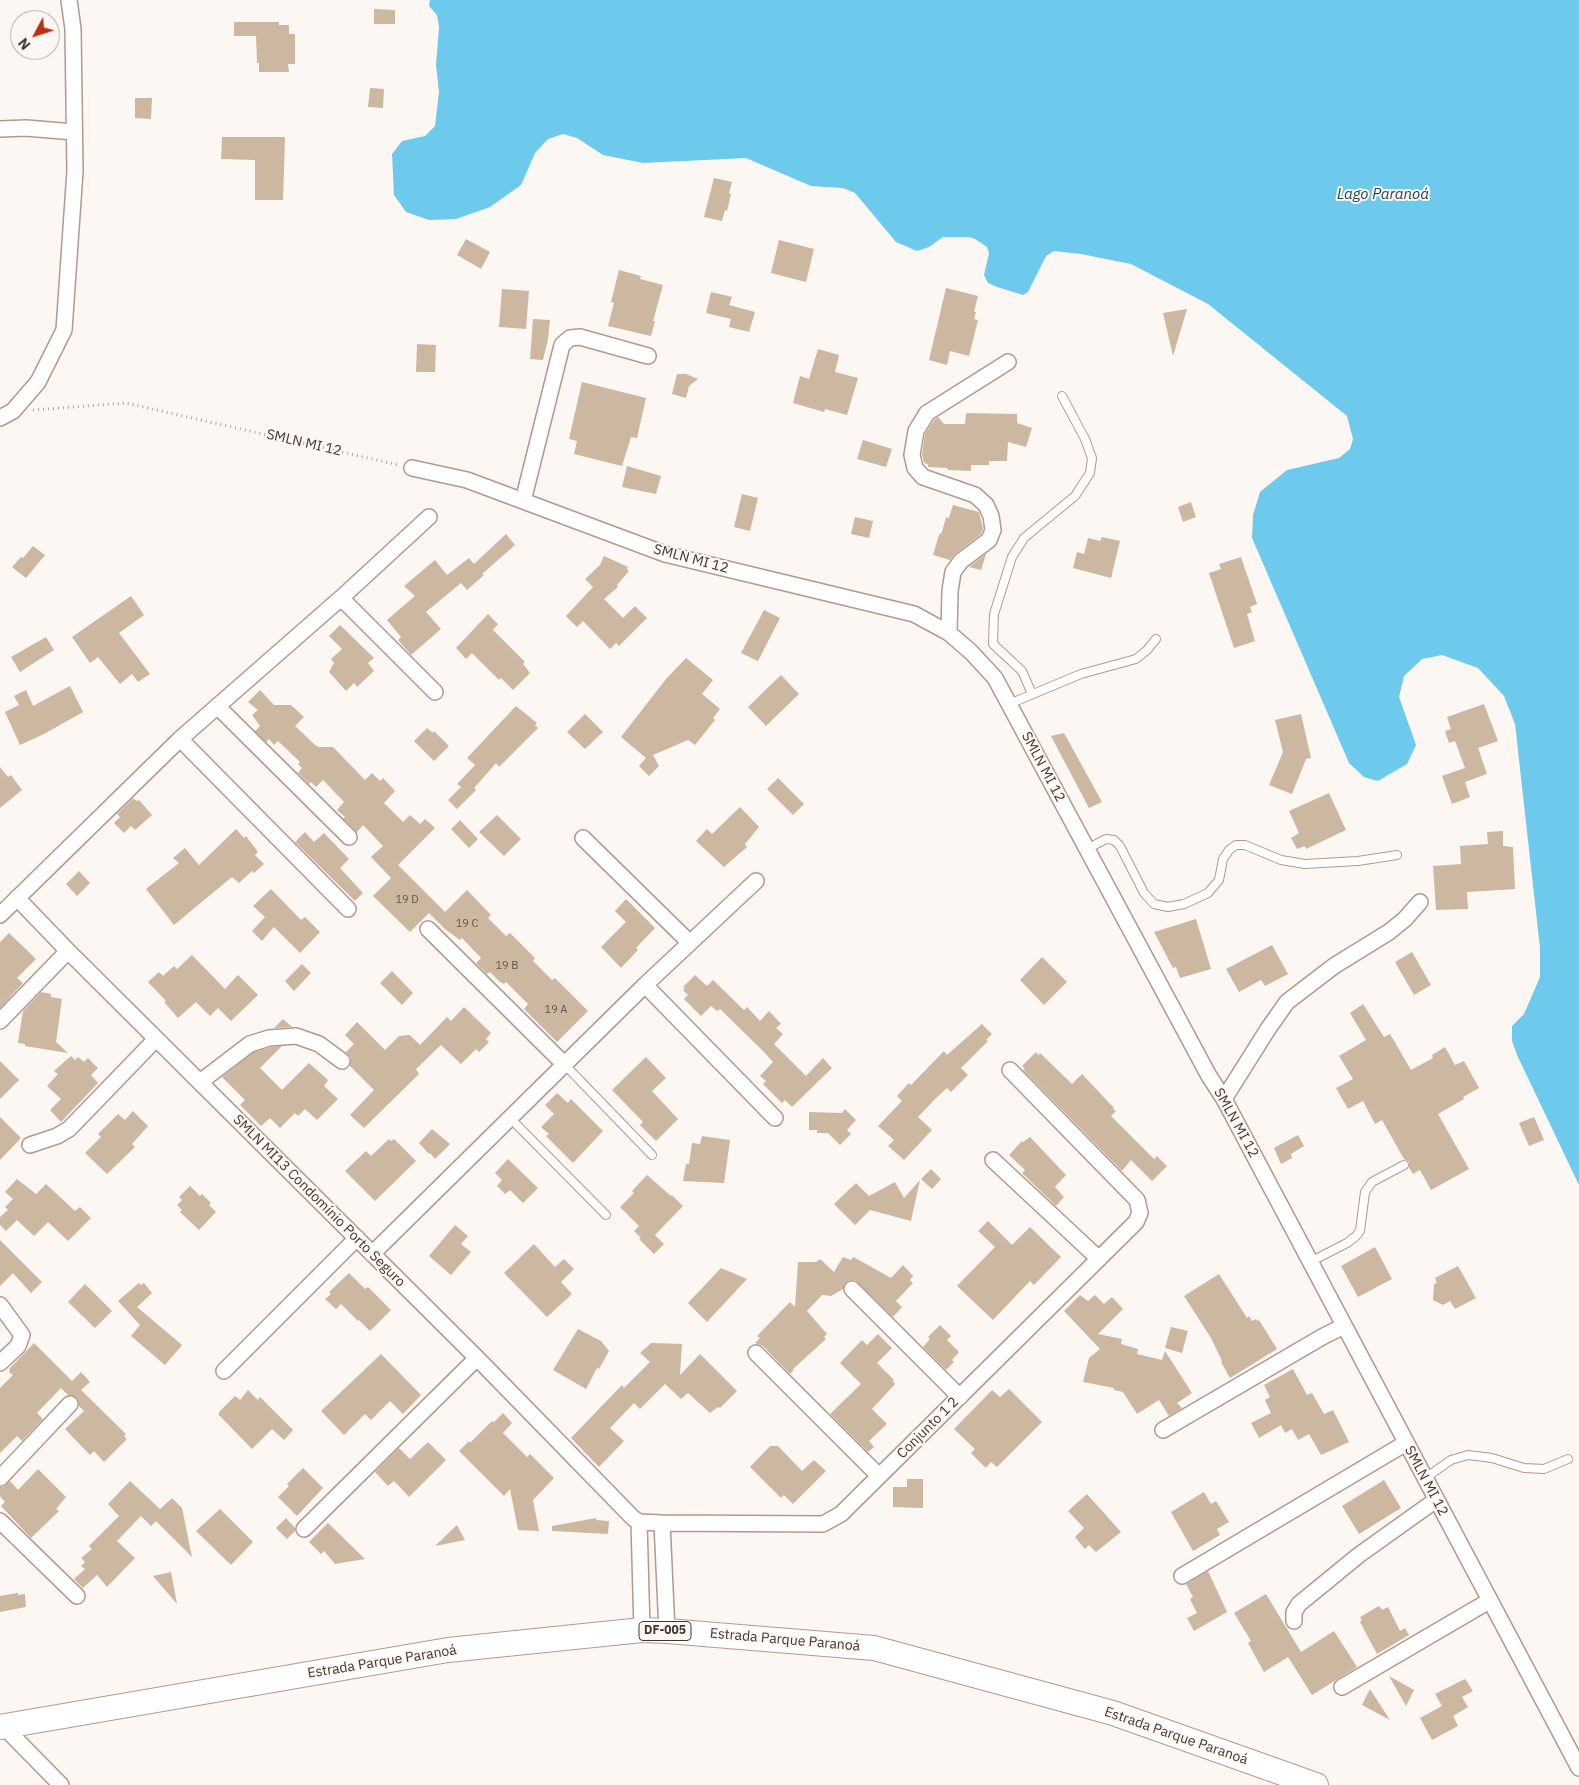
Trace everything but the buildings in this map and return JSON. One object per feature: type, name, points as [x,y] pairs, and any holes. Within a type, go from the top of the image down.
[{"type":"main road","name":"Estrada Parque Paranoá","points":[[1,1724],[448,1650],[642,1630],[667,1631],[874,1648],[1113,1713],[1316,1785]]},
{"type":"street","points":[[6,415],[38,382],[64,330],[75,171],[73,29],[69,0]]},
{"type":"street","points":[[0,129],[26,128],[74,132]]},
{"type":"street","points":[[523,501],[562,345],[570,338],[580,337],[648,356]]},
{"type":"street","points":[[949,633],[950,591],[953,572],[961,561],[989,540],[993,530],[991,516],[986,505],[975,495],[923,477],[915,468],[912,455],[916,431],[927,414],[1008,362]]},
{"type":"street","name":"SMLN MI 12","points":[[412,468],[467,480],[665,554],[914,614],[949,633],[971,652],[994,678],[1209,1076],[1224,1099],[1579,1768]]},
{"type":"street","points":[[0,914],[180,739],[430,517]]},
{"type":"street","points":[[341,598],[434,692]]},
{"type":"street","points":[[217,706],[349,837]]},
{"type":"street","points":[[180,739],[348,909]]},
{"type":"street","points":[[583,838],[690,943]]},
{"type":"street","points":[[372,1254],[509,1117],[756,881]]},
{"type":"street","name":"SMLN MI13 Condomínio Porto Seguro","points":[[17,898],[477,1358],[632,1518],[639,1522]]},
{"type":"street","points":[[1224,1099],[1287,1002],[1334,966],[1389,932],[1405,919],[1420,902]]},
{"type":"street","points":[[428,929],[564,1064]]},
{"type":"street","points":[[0,1021],[68,951]]},
{"type":"street","points":[[645,985],[774,1118]]},
{"type":"street","points":[[200,1082],[250,1044],[269,1038],[296,1036],[319,1044],[342,1061]]},
{"type":"street","points":[[30,1145],[57,1136],[68,1129],[156,1038]]},
{"type":"street","name":"Conjunto 1 2","points":[[662,1523],[822,1524],[841,1514],[1136,1222],[1140,1213],[1137,1200],[1010,1070]]},
{"type":"street","points":[[993,1160],[1099,1259]]},
{"type":"street","points":[[224,1371],[356,1238]]},
{"type":"street","points":[[852,1289],[960,1397]]},
{"type":"street","points":[[0,1305],[22,1335],[18,1346],[0,1363]]},
{"type":"street","points":[[1163,1430],[1344,1326]]},
{"type":"street","points":[[756,1353],[880,1476]]},
{"type":"street","points":[[304,1529],[477,1358]]},
{"type":"street","points":[[0,1478],[70,1404]]},
{"type":"street","points":[[1182,1576],[1406,1443]]},
{"type":"street","points":[[1294,1621],[1294,1612],[1300,1604],[1359,1555],[1436,1500]]},
{"type":"street","points":[[0,1520],[77,1596]]},
{"type":"street","points":[[642,1630],[639,1522],[662,1523],[667,1631]]},
{"type":"street","points":[[641,1569],[665,1570]]},
{"type":"street","points":[[1342,1687],[1489,1600]]},
{"type":"street","points":[[1,1724],[61,1785]]},
{"type":"lane","points":[[1032,694],[1022,671],[993,644],[994,614],[1012,557],[1024,538],[1075,496],[1090,473],[1092,458],[1085,439],[1062,396]]},
{"type":"lane","points":[[1008,704],[1081,674],[1136,659],[1156,639]]},
{"type":"lane","points":[[1087,849],[1106,839],[1114,840],[1120,846],[1144,893],[1154,904],[1168,907],[1184,904],[1208,893],[1219,880],[1223,859],[1229,850],[1236,845],[1245,845],[1280,860],[1305,864],[1358,861],[1397,855]]},
{"type":"lane","points":[[564,1064],[652,1155]]},
{"type":"lane","points":[[509,1117],[606,1215]]},
{"type":"lane","points":[[1310,1262],[1347,1243],[1356,1236],[1360,1231],[1365,1192],[1372,1182],[1404,1165]]},
{"type":"lane","points":[[1424,1478],[1451,1460],[1468,1455],[1492,1458],[1524,1468],[1544,1469],[1568,1459]]},
{"type":"path","name":"SMLN MI 12","points":[[6,415],[126,403],[412,468]]},
{"type":"water","name":"Lago Paranoá","points":[[430,0],[1579,0],[1579,1185],[1512,1041],[1512,1026],[1524,1014],[1540,977],[1540,948],[1515,724],[1504,696],[1478,668],[1442,655],[1422,659],[1404,676],[1399,697],[1416,745],[1407,764],[1378,781],[1364,777],[1349,763],[1252,538],[1253,515],[1260,492],[1287,470],[1339,458],[1350,449],[1353,439],[1347,416],[1208,304],[1131,264],[1081,254],[1054,251],[1046,256],[1028,292],[1023,295],[988,283],[984,275],[989,253],[987,247],[975,239],[970,237],[943,237],[929,247],[917,251],[896,242],[855,193],[843,188],[811,186],[746,158],[643,163],[603,155],[577,138],[563,134],[548,139],[535,153],[521,185],[490,207],[456,219],[429,220],[406,212],[394,195],[392,154],[402,141],[425,136],[435,126],[439,92],[436,65],[439,27],[437,15],[429,6]]}]
